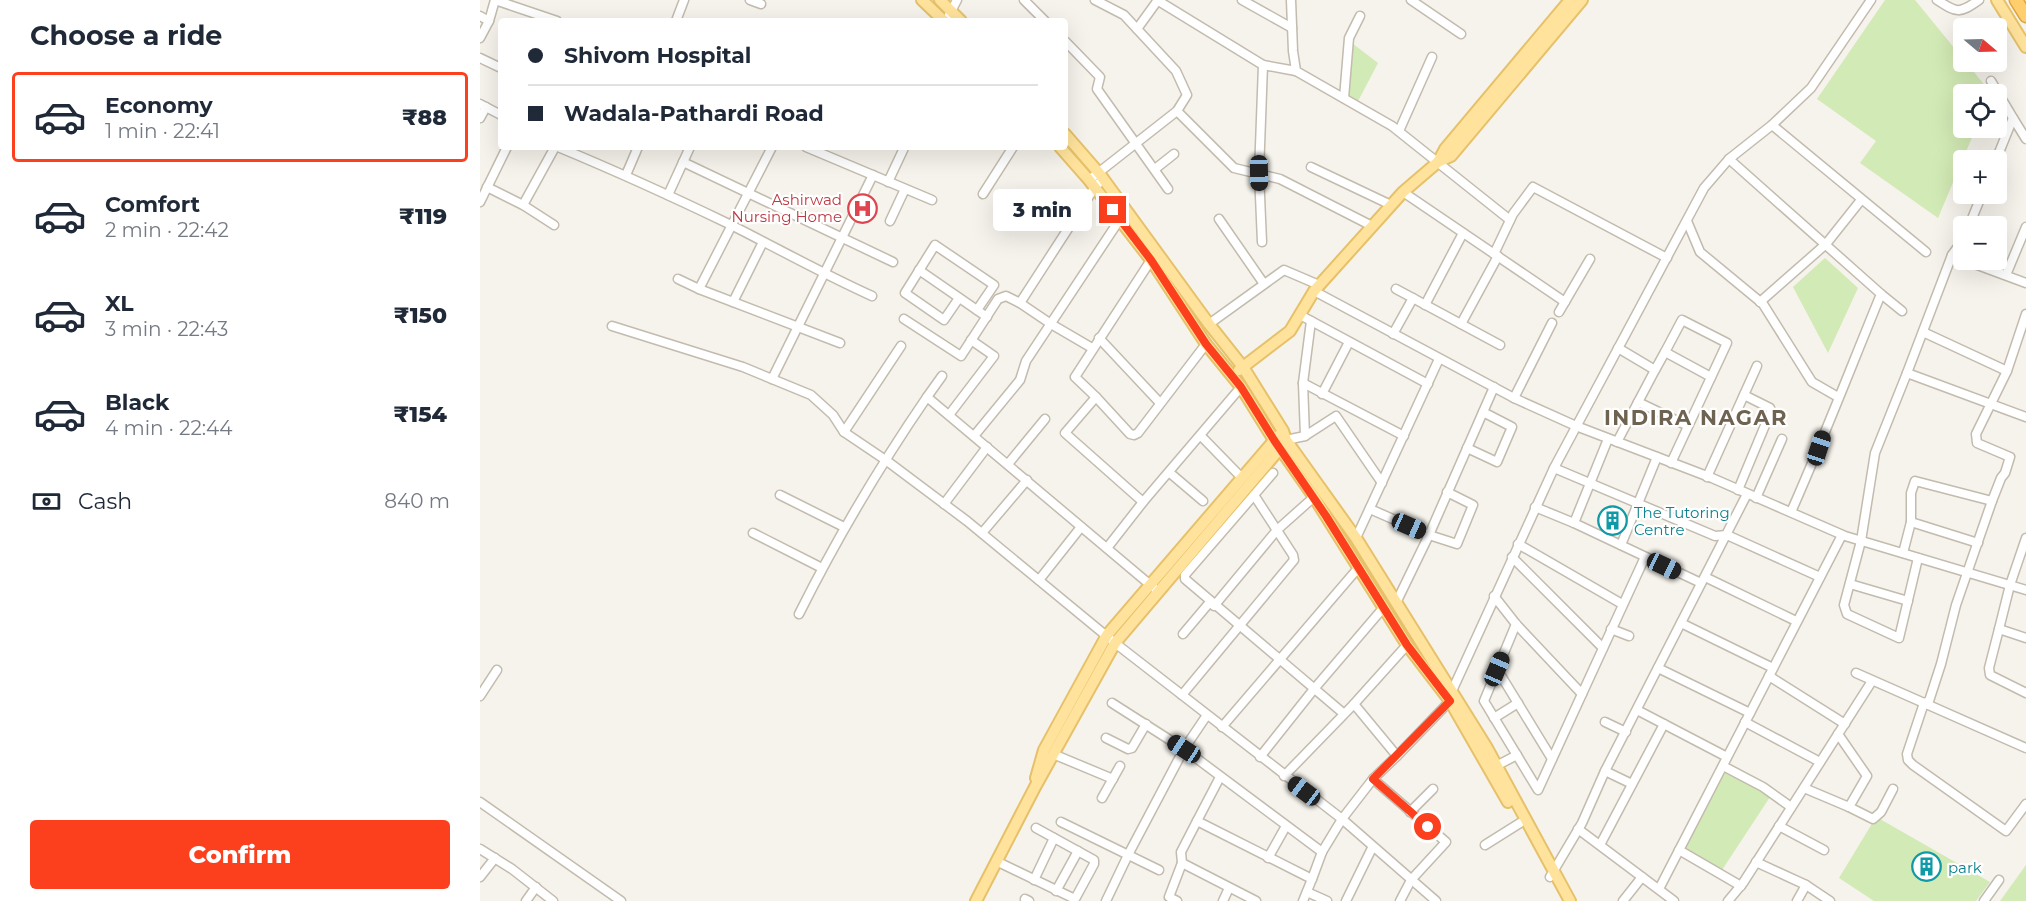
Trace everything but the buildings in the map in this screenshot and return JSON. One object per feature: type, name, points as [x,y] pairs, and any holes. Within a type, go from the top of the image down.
[{"type":"highway","points":[[2016,0],[2026,16]]},
{"type":"main road","points":[[922,0],[947,18]]},
{"type":"main road","points":[[940,0],[947,18]]},
{"type":"main road","points":[[1438,162],[1444,149],[1570,0]]},
{"type":"main road","points":[[1232,376],[1290,331],[1317,288],[1403,192],[1438,162],[1450,156],[1582,0]]},
{"type":"main road","points":[[1997,0],[2026,47]]},
{"type":"main road","points":[[1068,138],[1101,176],[1243,367],[1314,497],[1407,645],[1449,696],[1496,766],[1552,874],[1563,901]]},
{"type":"main road","points":[[1063,150],[1120,219],[1151,260],[1206,344],[1356,538],[1396,603],[1520,823],[1570,901]]},
{"type":"main road","points":[[1154,588],[1242,478],[1281,440]]},
{"type":"main road","points":[[1035,787],[1038,766],[1044,750],[1111,639],[1281,440]]},
{"type":"main road","points":[[976,901],[1111,639]]},
{"type":"street","points":[[480,38],[489,21],[495,0],[548,18]]},
{"type":"street","points":[[677,18],[684,0]]},
{"type":"street","points":[[750,0],[761,4]]},
{"type":"street","points":[[947,18],[957,0]]},
{"type":"street","points":[[1024,0],[1042,18]]},
{"type":"street","points":[[1020,303],[1092,184],[1137,142],[1177,111],[1187,95],[1176,71],[1124,15],[1095,0]]},
{"type":"street","points":[[1137,29],[1157,0],[1263,65],[1296,71],[1399,131],[1510,220]]},
{"type":"street","points":[[1242,0],[1292,28]]},
{"type":"street","points":[[1291,0],[1296,71]]},
{"type":"street","points":[[1411,0],[1461,34]]},
{"type":"street","points":[[1303,901],[1322,852],[1342,819],[1373,779],[1397,756],[1449,696],[1554,468],[1704,188],[1729,159],[1772,125],[1810,88],[1871,0]]},
{"type":"street","points":[[1937,0],[1953,11],[1960,11],[1979,0]]},
{"type":"street","points":[[480,16],[489,21]]},
{"type":"street","points":[[1344,98],[1349,38],[1360,16]]},
{"type":"street","points":[[1068,44],[1100,77],[1097,89],[1137,142],[1168,189]]},
{"type":"street","points":[[1399,131],[1432,57]]},
{"type":"street","points":[[480,58],[498,67]]},
{"type":"street","points":[[1262,242],[1259,173],[1263,65]]},
{"type":"street","points":[[1991,81],[2026,139]]},
{"type":"street","points":[[480,118],[483,106],[498,114]]},
{"type":"street","points":[[1177,111],[1234,168],[1280,179],[1372,226]]},
{"type":"street","points":[[2000,150],[2013,118]]},
{"type":"street","points":[[1772,125],[1926,252]]},
{"type":"street","points":[[480,202],[506,150]]},
{"type":"street","points":[[523,205],[555,150]]},
{"type":"street","points":[[564,150],[626,175],[872,296]]},
{"type":"street","points":[[626,175],[637,150]]},
{"type":"street","points":[[668,195],[689,150]]},
{"type":"street","points":[[699,289],[770,150]]},
{"type":"street","points":[[813,150],[932,200]]},
{"type":"street","points":[[888,182],[902,150]]},
{"type":"street","points":[[983,194],[1011,150]]},
{"type":"street","points":[[1155,169],[1174,154]]},
{"type":"street","points":[[1729,159],[1902,311]]},
{"type":"street","points":[[683,162],[893,262]]},
{"type":"street","points":[[1311,167],[1391,205]]},
{"type":"street","points":[[772,379],[873,175]]},
{"type":"street","points":[[1461,324],[1496,255],[1510,220],[1533,186],[1666,258]]},
{"type":"street","points":[[487,187],[523,205],[554,225]]},
{"type":"street","points":[[890,221],[905,189]]},
{"type":"street","points":[[1403,192],[1565,302]]},
{"type":"street","points":[[1760,302],[1826,244],[1862,200]]},
{"type":"street","points":[[974,436],[1020,380],[1026,361],[1120,219]]},
{"type":"street","points":[[1219,219],[1264,284]]},
{"type":"street","points":[[1687,221],[1700,252],[1760,302],[1812,382],[1838,397]]},
{"type":"street","points":[[2006,275],[2026,227]]},
{"type":"street","points":[[1425,304],[1463,232]]},
{"type":"street","points":[[733,302],[763,242]]},
{"type":"street","points":[[959,298],[944,320],[904,293],[935,245],[994,285],[977,310]]},
{"type":"street","points":[[1918,558],[1899,638],[1847,614],[1844,605],[1861,541],[1875,453],[1952,255]]},
{"type":"street","points":[[1559,312],[1590,259]]},
{"type":"street","points":[[1151,260],[1075,377],[1130,434],[1134,435],[1138,433],[1206,344]]},
{"type":"street","points":[[919,270],[987,317]]},
{"type":"street","points":[[1209,324],[1284,270],[1439,359],[1514,398],[1576,426],[1707,477],[1842,535],[2026,590]]},
{"type":"street","points":[[1993,270],[2026,284]]},
{"type":"street","points":[[678,279],[840,343]]},
{"type":"street","points":[[1396,289],[1500,345]]},
{"type":"street","points":[[1791,512],[1881,294]]},
{"type":"street","points":[[904,319],[961,356],[998,299],[1006,296],[1092,348]]},
{"type":"street","points":[[1393,334],[1413,298]]},
{"type":"street","points":[[2026,314],[2023,333],[1976,434],[1977,443],[2010,457],[2006,473],[2001,478],[1992,501],[1956,605],[1929,701],[1924,703],[1907,754],[1912,765],[2006,831],[2026,804]]},
{"type":"street","points":[[1300,315],[1428,384]]},
{"type":"street","points":[[1574,523],[1613,440],[1638,402],[1682,320],[1727,343],[1671,463]]},
{"type":"street","points":[[1305,436],[1303,383],[1311,321]]},
{"type":"street","points":[[1514,398],[1552,323]]},
{"type":"street","points":[[612,326],[743,367],[810,395],[833,415],[844,432],[884,459],[982,533],[1111,639],[1342,819],[1372,848],[1436,901]]},
{"type":"street","points":[[1923,332],[2007,371]]},
{"type":"street","points":[[1099,338],[1160,404]]},
{"type":"street","points":[[949,415],[994,356],[971,340]]},
{"type":"street","points":[[1322,394],[1349,342]]},
{"type":"street","points":[[844,432],[900,346]]},
{"type":"street","points":[[1618,348],[1655,370]]},
{"type":"street","points":[[1665,352],[1711,377]]},
{"type":"street","points":[[1356,538],[1439,359]]},
{"type":"street","points":[[1707,477],[1757,366]]},
{"type":"street","points":[[1907,373],[2026,417]]},
{"type":"street","points":[[799,614],[844,527],[884,459],[942,376]]},
{"type":"street","points":[[1303,383],[1404,436]]},
{"type":"street","points":[[1107,548],[1241,387]]},
{"type":"street","points":[[1396,603],[1429,535],[1494,387]]},
{"type":"street","points":[[1738,490],[1771,411],[1770,408],[1744,395]]},
{"type":"street","points":[[927,397],[1154,588]]},
{"type":"street","points":[[1096,397],[1065,433],[1143,502]]},
{"type":"street","points":[[1638,402],[1688,426]]},
{"type":"street","points":[[1281,440],[1305,436],[1347,406]]},
{"type":"street","points":[[1467,448],[1497,462],[1512,427],[1483,412]]},
{"type":"street","points":[[1336,416],[1382,483]]},
{"type":"street","points":[[1008,464],[1045,419]]},
{"type":"street","points":[[1201,436],[1242,478]]},
{"type":"street","points":[[1756,498],[1782,439]]},
{"type":"street","points":[[944,504],[987,447]]},
{"type":"street","points":[[1621,545],[1658,457]]},
{"type":"street","points":[[1554,468],[1715,536],[1727,535],[1820,577]]},
{"type":"street","points":[[1170,473],[1203,501]]},
{"type":"street","points":[[1273,473],[1184,577],[1185,581],[1343,713]]},
{"type":"street","points":[[982,533],[1027,480]]},
{"type":"street","points":[[1903,554],[1911,522],[1911,493],[1915,481],[1992,501]]},
{"type":"street","points":[[1370,509],[1429,535],[1457,543],[1473,506],[1447,492]]},
{"type":"street","points":[[1552,874],[1578,829],[1605,771],[1747,494]]},
{"type":"street","points":[[780,495],[844,527]]},
{"type":"street","points":[[1182,695],[1294,560],[1254,495]]},
{"type":"street","points":[[1183,634],[1277,530],[1314,497]]},
{"type":"street","points":[[1535,507],[1796,621]]},
{"type":"street","points":[[1911,522],[1978,543]]},
{"type":"street","points":[[1039,580],[1081,527]]},
{"type":"street","points":[[753,533],[822,568]]},
{"type":"street","points":[[1659,890],[1842,535]]},
{"type":"street","points":[[2026,538],[2010,585],[1989,668],[1990,675],[2026,693]]},
{"type":"street","points":[[1518,544],[1622,604]]},
{"type":"street","points":[[1512,557],[1603,648]]},
{"type":"street","points":[[1516,624],[1484,701],[1538,790],[1645,557]]},
{"type":"street","points":[[1222,727],[1359,567]]},
{"type":"street","points":[[1850,584],[1908,602]]},
{"type":"street","points":[[1494,596],[1516,624],[1582,694]]},
{"type":"street","points":[[1260,757],[1384,607]]},
{"type":"street","points":[[1681,623],[1771,672],[1845,724]]},
{"type":"street","points":[[1611,629],[1629,636]]},
{"type":"street","points":[[1999,629],[2026,638]]},
{"type":"street","points":[[1284,776],[1407,645]]},
{"type":"street","points":[[1658,668],[1750,713]]},
{"type":"street","points":[[1497,669],[1552,759]]},
{"type":"street","points":[[480,696],[497,670]]},
{"type":"street","points":[[1856,673],[2026,748]]},
{"type":"street","points":[[1728,901],[1741,886],[1872,681]]},
{"type":"street","points":[[1112,703],[1184,749],[1322,852]]},
{"type":"street","points":[[1494,718],[1518,703]]},
{"type":"street","points":[[1354,704],[1397,756]]},
{"type":"street","points":[[1637,710],[1725,761],[1791,807]]},
{"type":"street","points":[[1106,901],[1184,749],[1207,715]]},
{"type":"street","points":[[1605,722],[1626,732]]},
{"type":"street","points":[[1745,722],[1821,762]]},
{"type":"street","points":[[1106,738],[1132,748],[1146,724]]},
{"type":"street","points":[[1600,845],[1664,724]]},
{"type":"street","points":[[1838,734],[1867,777],[1849,807]]},
{"type":"street","points":[[1053,754],[1113,779]]},
{"type":"street","points":[[1496,766],[1516,755]]},
{"type":"street","points":[[1102,798],[1120,766]]},
{"type":"street","points":[[1605,771],[1632,784]]},
{"type":"street","points":[[1177,901],[1169,897],[1182,863],[1181,852],[1220,777]]},
{"type":"street","points":[[1373,779],[1446,843],[1411,880],[1400,901]]},
{"type":"street","points":[[1804,788],[1873,819],[1881,812],[1893,789]]},
{"type":"street","points":[[1410,812],[1433,789]]},
{"type":"street","points":[[480,802],[621,901]]},
{"type":"street","points":[[1197,821],[1312,879]]},
{"type":"street","points":[[1061,822],[1159,870]]},
{"type":"street","points":[[1485,844],[1520,823]]},
{"type":"street","points":[[1268,858],[1286,826]]},
{"type":"street","points":[[1779,826],[1824,850]]},
{"type":"street","points":[[996,861],[1071,898],[1076,898],[1094,862],[1093,859],[1036,828]]},
{"type":"street","points":[[1578,829],[1674,901]]},
{"type":"street","points":[[1034,880],[1054,838]]},
{"type":"street","points":[[1346,901],[1372,848]]},
{"type":"street","points":[[480,849],[553,901]]},
{"type":"street","points":[[1680,850],[1741,886]]},
{"type":"street","points":[[1056,891],[1078,851]]},
{"type":"street","points":[[480,877],[495,858]]},
{"type":"street","points":[[1756,862],[1806,885],[1830,901]]},
{"type":"street","points":[[1182,863],[1256,901]]},
{"type":"street","points":[[1623,901],[1642,877]]},
{"type":"street","points":[[1984,901],[1999,880]]},
{"type":"street","points":[[1797,901],[1806,885]]},
{"type":"street","points":[[526,901],[536,887]]},
{"type":"street","points":[[1223,901],[1229,888]]},
{"type":"street","points":[[1307,892],[1327,901]]},
{"type":"green space","points":[[1885,0],[1915,0],[1953,46],[1953,72],[1974,72],[1984,84],[1953,84],[1953,138],[1972,138],[1967,150],[1953,150],[1953,182],[1938,218],[1860,163],[1876,141],[1817,99]]},
{"type":"green space","points":[[1348,40],[1378,63],[1356,105],[1344,98]]},
{"type":"green space","points":[[1825,258],[1858,288],[1828,353],[1793,287]]},
{"type":"green space","points":[[1727,769],[1770,797],[1722,870],[1685,849]]},
{"type":"green space","points":[[1880,819],[1990,882],[1976,901],[1874,901],[1839,878],[1873,822],[1877,823]]},
{"type":"green space","points":[[2026,865],[2026,901],[2000,901]]},
{"type":"place","name":"Ashirwad Nursing Home","points":[[863,208]]},
{"type":"place","name":"The Tutoring Centre","points":[[1613,521]]},
{"type":"place","name":"park","points":[[1927,867]]},
{"type":"district","name":"INDIRA NAGAR","points":[[1696,417]]},
{"type":"route","points":[[1113,210],[1151,260],[1206,344],[1241,387],[1274,440],[1314,497],[1407,645],[1450,701],[1373,779],[1428,827]]}]
